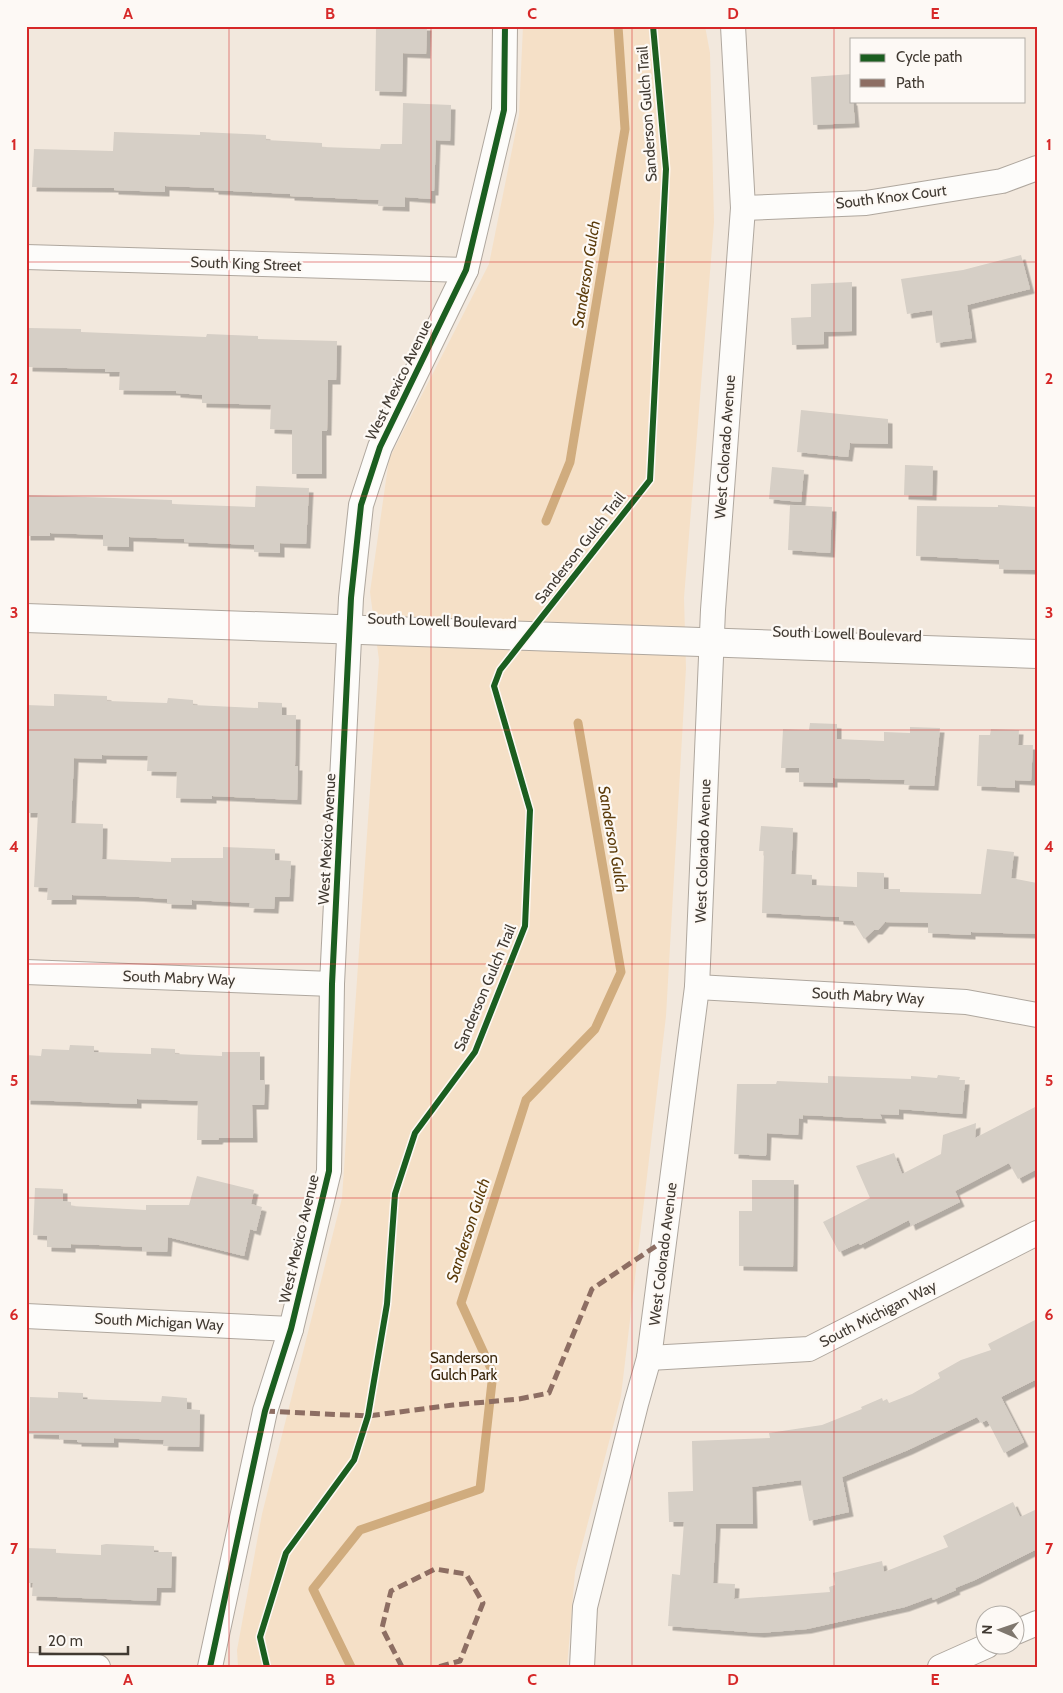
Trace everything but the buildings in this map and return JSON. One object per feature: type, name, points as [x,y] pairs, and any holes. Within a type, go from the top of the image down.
[{"type":"street","name":"West Mexico Avenue","points":[[210,1667],[264,1411],[291,1329],[328,1171],[332,984],[351,598],[361,505],[380,447],[466,270],[504,110],[505,26]]},
{"type":"street","name":"West Colorado Avenue","points":[[582,1667],[585,1607],[649,1358],[697,987],[712,642],[743,208],[733,26]]},
{"type":"street","name":"South Knox Court","points":[[743,208],[866,203],[1002,181],[1037,168]]},
{"type":"street","name":"South King Street","points":[[26,257],[466,270]]},
{"type":"street","name":"South Lowell Boulevard","points":[[26,618],[1037,654]]},
{"type":"street","name":"South Mabry Way","points":[[26,972],[332,984]]},
{"type":"street","name":"South Mabry Way","points":[[697,987],[966,1002],[1037,1015]]},
{"type":"street","name":"South Michigan Way","points":[[649,1358],[809,1349],[1037,1233]]},
{"type":"street","name":"South Michigan Way","points":[[26,1316],[291,1329]]},
{"type":"street","points":[[940,1667],[976,1651]]},
{"type":"street","points":[[26,1665],[98,1667]]},
{"type":"green space","name":"Sanderson Gulch Park","points":[[523,26],[705,26],[710,53],[714,222],[684,598],[686,668],[666,1016],[621,1396],[575,1572],[567,1667],[238,1667],[237,1650],[262,1514],[342,1198],[379,660],[370,592],[389,459],[489,264],[519,115]]},
{"type":"waterway","name":"Sanderson Gulch","points":[[546,521],[570,462],[625,129],[618,26]]},
{"type":"waterway","name":"Sanderson Gulch","points":[[351,1667],[313,1589],[360,1530],[480,1489],[493,1373],[461,1303],[526,1100],[595,1029],[621,972],[578,723]]},
{"type":"marked path","points":[[265,1411],[368,1416],[519,1399],[549,1393],[592,1289],[665,1240]]},
{"type":"marked path","points":[[402,1667],[382,1628],[391,1591],[435,1569],[466,1574],[483,1603],[460,1661],[438,1667]]},
{"type":"cycle path","points":[[210,1667],[265,1411],[291,1329],[329,1171],[332,984],[351,598],[361,505],[380,447],[466,270],[504,110],[505,26]]},
{"type":"cycle path","name":"Sanderson Gulch Trail","points":[[267,1667],[260,1637],[286,1553],[354,1460],[368,1416],[387,1304],[395,1194],[415,1133],[475,1052],[525,926],[530,810],[494,686],[500,670],[650,480],[666,169],[653,26]]}]
